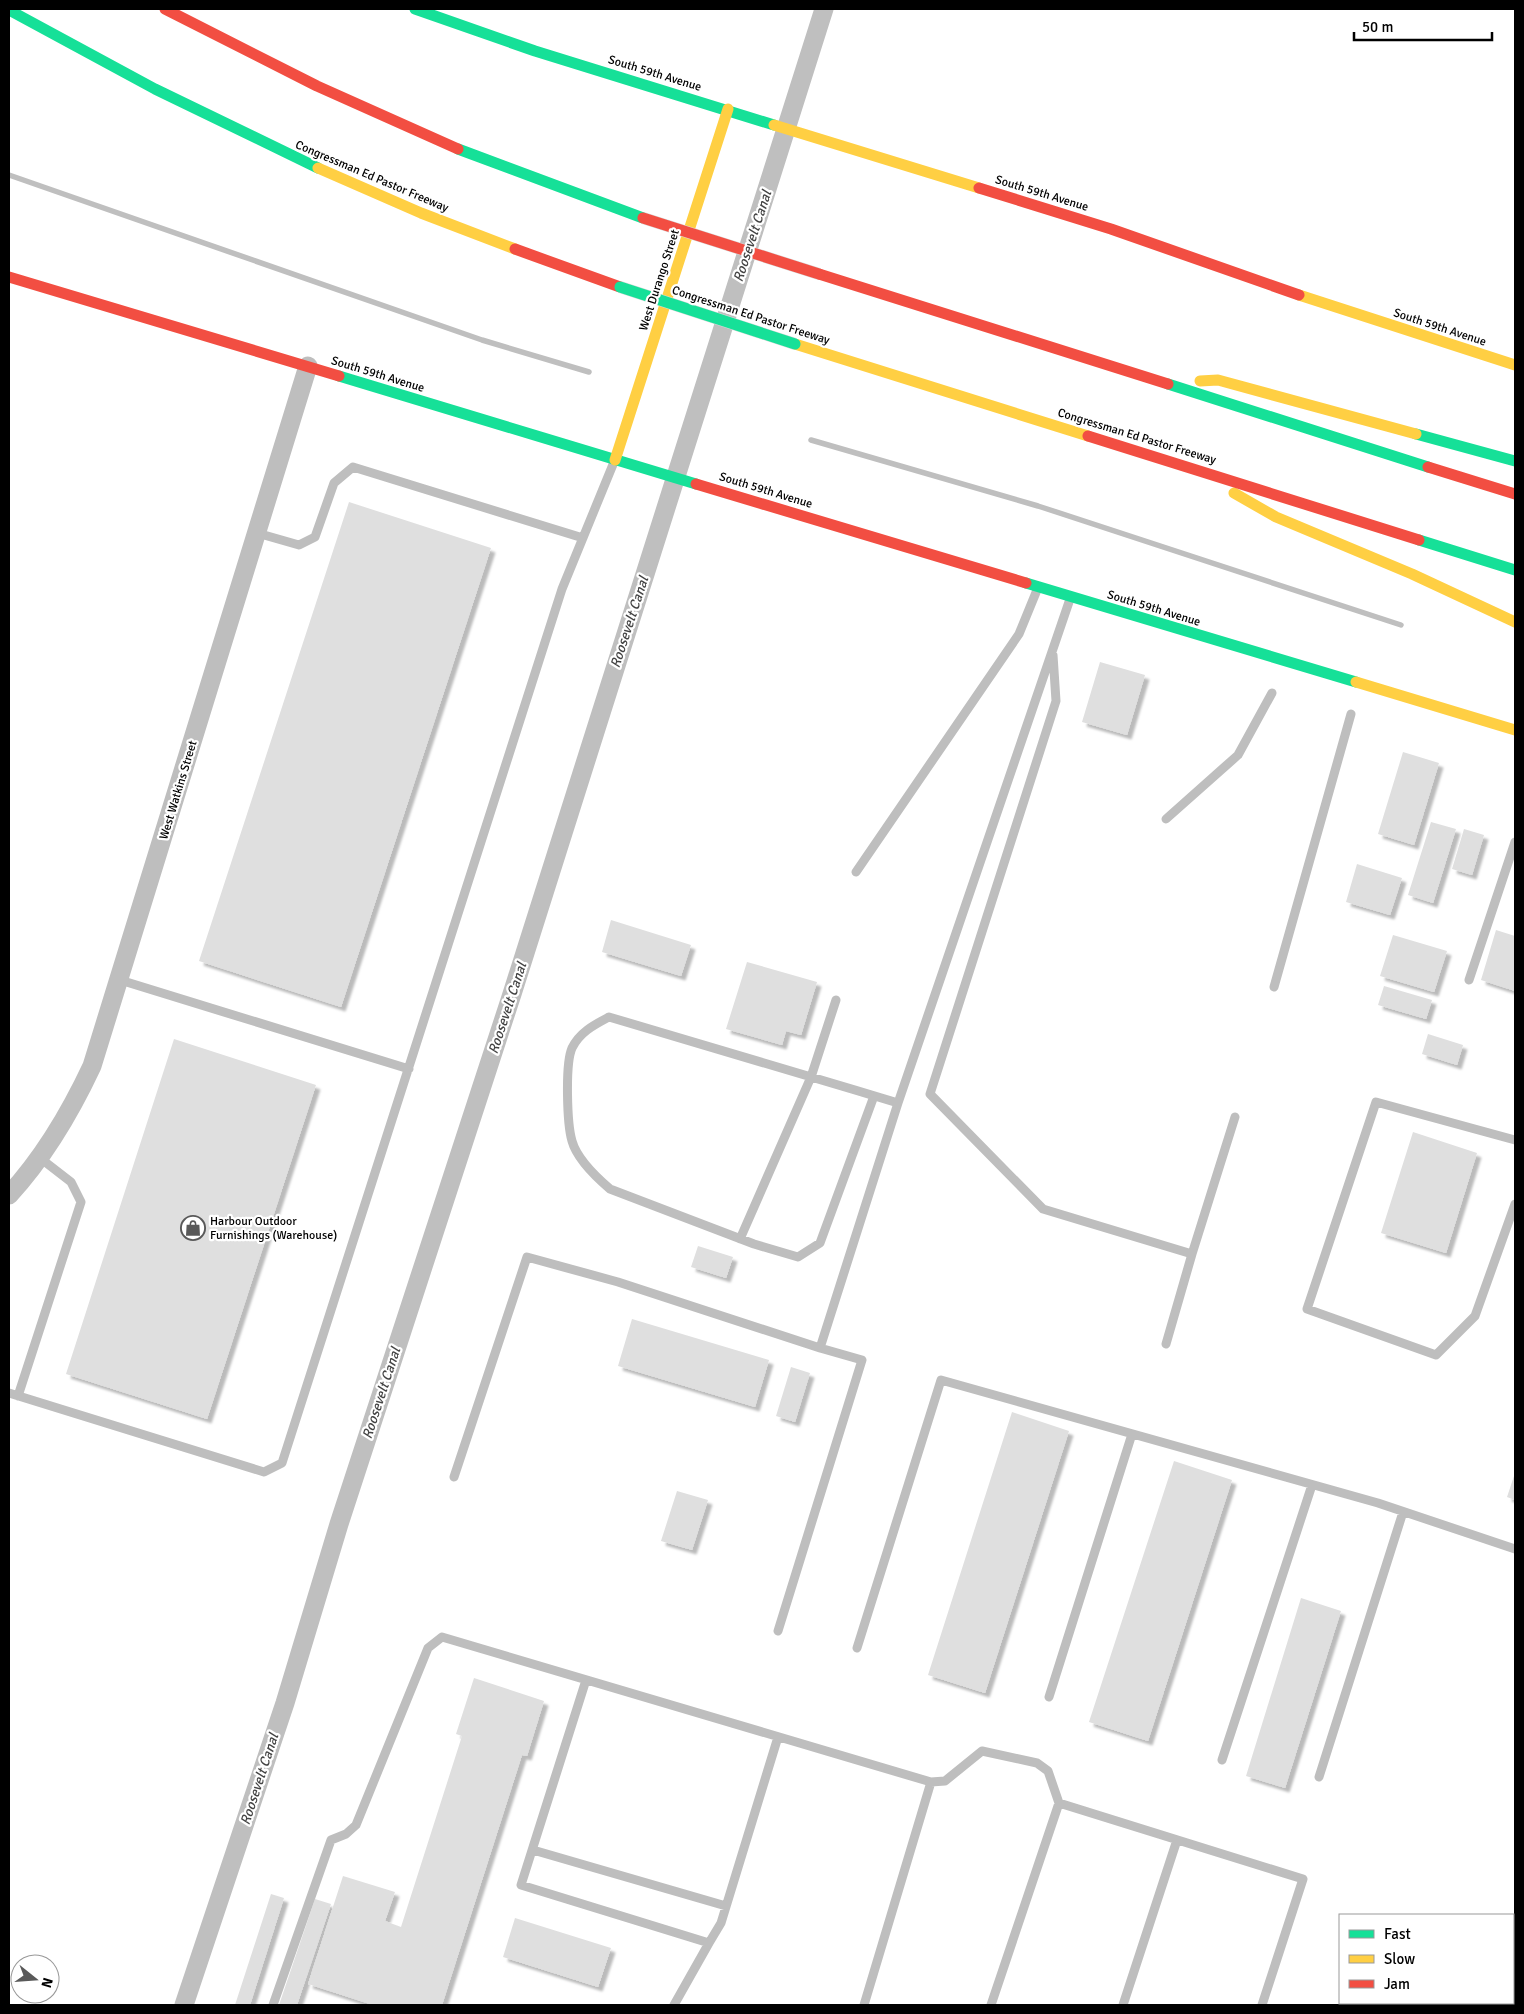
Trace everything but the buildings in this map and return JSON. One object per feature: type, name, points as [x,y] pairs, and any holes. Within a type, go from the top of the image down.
[{"type":"main road","points":[[165,9],[317,86],[421,133],[557,189],[643,218],[1515,494]]},
{"type":"main road","points":[[177,9],[190,21]]},
{"type":"main road","name":"South 59th Avenue","points":[[415,9],[534,51],[728,109],[1111,229],[1321,303],[1515,365]]},
{"type":"main road","name":"Congressman Ed Pastor Freeway","points":[[9,10],[138,80],[305,163],[420,212],[620,287],[795,344],[1515,570]]},
{"type":"main road","name":"West Durango Street","points":[[615,460],[728,109]]},
{"type":"main road","name":"South 59th Avenue","points":[[9,277],[1515,730]]},
{"type":"main road","points":[[1163,382],[1218,380],[1515,461]]},
{"type":"main road","points":[[1189,467],[1276,517],[1412,574],[1515,622]]},
{"type":"street","name":"West Watkins Street","points":[[9,1195],[40,1158],[70,1112],[92,1066],[308,366]]},
{"type":"lane","points":[[40,1158],[70,1182],[81,1202],[13,1394],[264,1472],[282,1463],[562,589],[615,460]]},
{"type":"lane","points":[[257,533],[299,545],[315,537],[334,483],[353,467],[583,538]]},
{"type":"lane","points":[[856,872],[1019,634],[1038,587]]},
{"type":"lane","points":[[820,1348],[898,1104],[1071,597]]},
{"type":"lane","points":[[1053,650],[1056,701],[930,1094],[1043,1209],[1192,1254]]},
{"type":"lane","points":[[1166,819],[1238,755],[1272,693]]},
{"type":"lane","points":[[1274,986],[1351,714]]},
{"type":"lane","points":[[1469,980],[1515,842]]},
{"type":"lane","points":[[120,980],[409,1069]]},
{"type":"lane","points":[[740,1239],[811,1077],[836,1000]]},
{"type":"lane","points":[[874,1096],[820,1244],[798,1257],[740,1239],[637,1201],[610,1188],[596,1177],[572,1141],[567,1086],[571,1049],[586,1028],[609,1017],[811,1077],[874,1096],[898,1104]]},
{"type":"lane","points":[[1515,1140],[1376,1102],[1307,1309],[1436,1356],[1475,1316],[1515,1204]]},
{"type":"lane","points":[[1166,1344],[1235,1117]]},
{"type":"lane","points":[[454,1477],[527,1257],[618,1282],[862,1360],[778,1631]]},
{"type":"lane","points":[[857,1648],[941,1380],[1312,1485],[1515,1549]]},
{"type":"lane","points":[[1049,1697],[1132,1434]]},
{"type":"lane","points":[[1222,1760],[1312,1485]]},
{"type":"lane","points":[[1319,1777],[1402,1512]]},
{"type":"lane","points":[[273,2005],[331,1840],[346,1834],[356,1825],[428,1648],[442,1637],[931,1782],[945,1780],[982,1751],[1038,1763],[1048,1771],[1059,1803],[991,2005]]},
{"type":"lane","points":[[586,1680],[522,1885],[709,1943]]},
{"type":"lane","points":[[674,2005],[721,1924],[778,1737]]},
{"type":"lane","points":[[864,2005],[931,1782]]},
{"type":"lane","points":[[1059,1803],[1302,1879],[1262,2005]]},
{"type":"lane","points":[[1123,2005],[1177,1840]]},
{"type":"lane","points":[[533,1850],[726,1906]]},
{"type":"waterway","name":"Roosevelt Canal","points":[[184,2005],[285,1703],[339,1524],[512,994],[824,9]]},
{"type":"waterway","points":[[9,175],[482,340],[589,372]]},
{"type":"waterway","points":[[811,440],[1038,506],[1401,625]]},
{"type":"traffic: fast","points":[[415,9],[535,51],[774,125]]},
{"type":"traffic: fast","points":[[9,10],[155,89],[318,168]]},
{"type":"traffic: fast","points":[[458,149],[643,218]]},
{"type":"traffic: fast","points":[[620,287],[795,344]]},
{"type":"traffic: fast","points":[[339,376],[696,484]]},
{"type":"traffic: fast","points":[[1168,384],[1428,467]]},
{"type":"traffic: fast","points":[[1416,434],[1515,461]]},
{"type":"traffic: fast","points":[[1419,540],[1515,570]]},
{"type":"traffic: fast","points":[[1026,583],[1356,682]]},
{"type":"traffic: slow","points":[[615,460],[728,109]]},
{"type":"traffic: slow","points":[[774,125],[979,188]]},
{"type":"traffic: slow","points":[[318,168],[421,213],[515,249]]},
{"type":"traffic: slow","points":[[1299,295],[1515,365]]},
{"type":"traffic: slow","points":[[795,344],[1088,436]]},
{"type":"traffic: slow","points":[[1200,381],[1218,380],[1416,434]]},
{"type":"traffic: slow","points":[[1234,493],[1276,517],[1412,574],[1515,622]]},
{"type":"traffic: slow","points":[[1356,682],[1515,730]]},
{"type":"traffic: jam","points":[[165,9],[317,86],[458,149]]},
{"type":"traffic: jam","points":[[979,188],[1111,229],[1299,295]]},
{"type":"traffic: jam","points":[[643,218],[819,274]]},
{"type":"traffic: jam","points":[[515,249],[620,287]]},
{"type":"traffic: jam","points":[[819,274],[1168,384]]},
{"type":"traffic: jam","points":[[9,277],[339,376]]},
{"type":"traffic: jam","points":[[1088,436],[1419,540]]},
{"type":"traffic: jam","points":[[1428,467],[1515,494]]},
{"type":"traffic: jam","points":[[696,484],[1026,583]]},
{"type":"place","name":"Harbour Outdoor Furnishings (Warehouse)","points":[[193,1228]]}]
